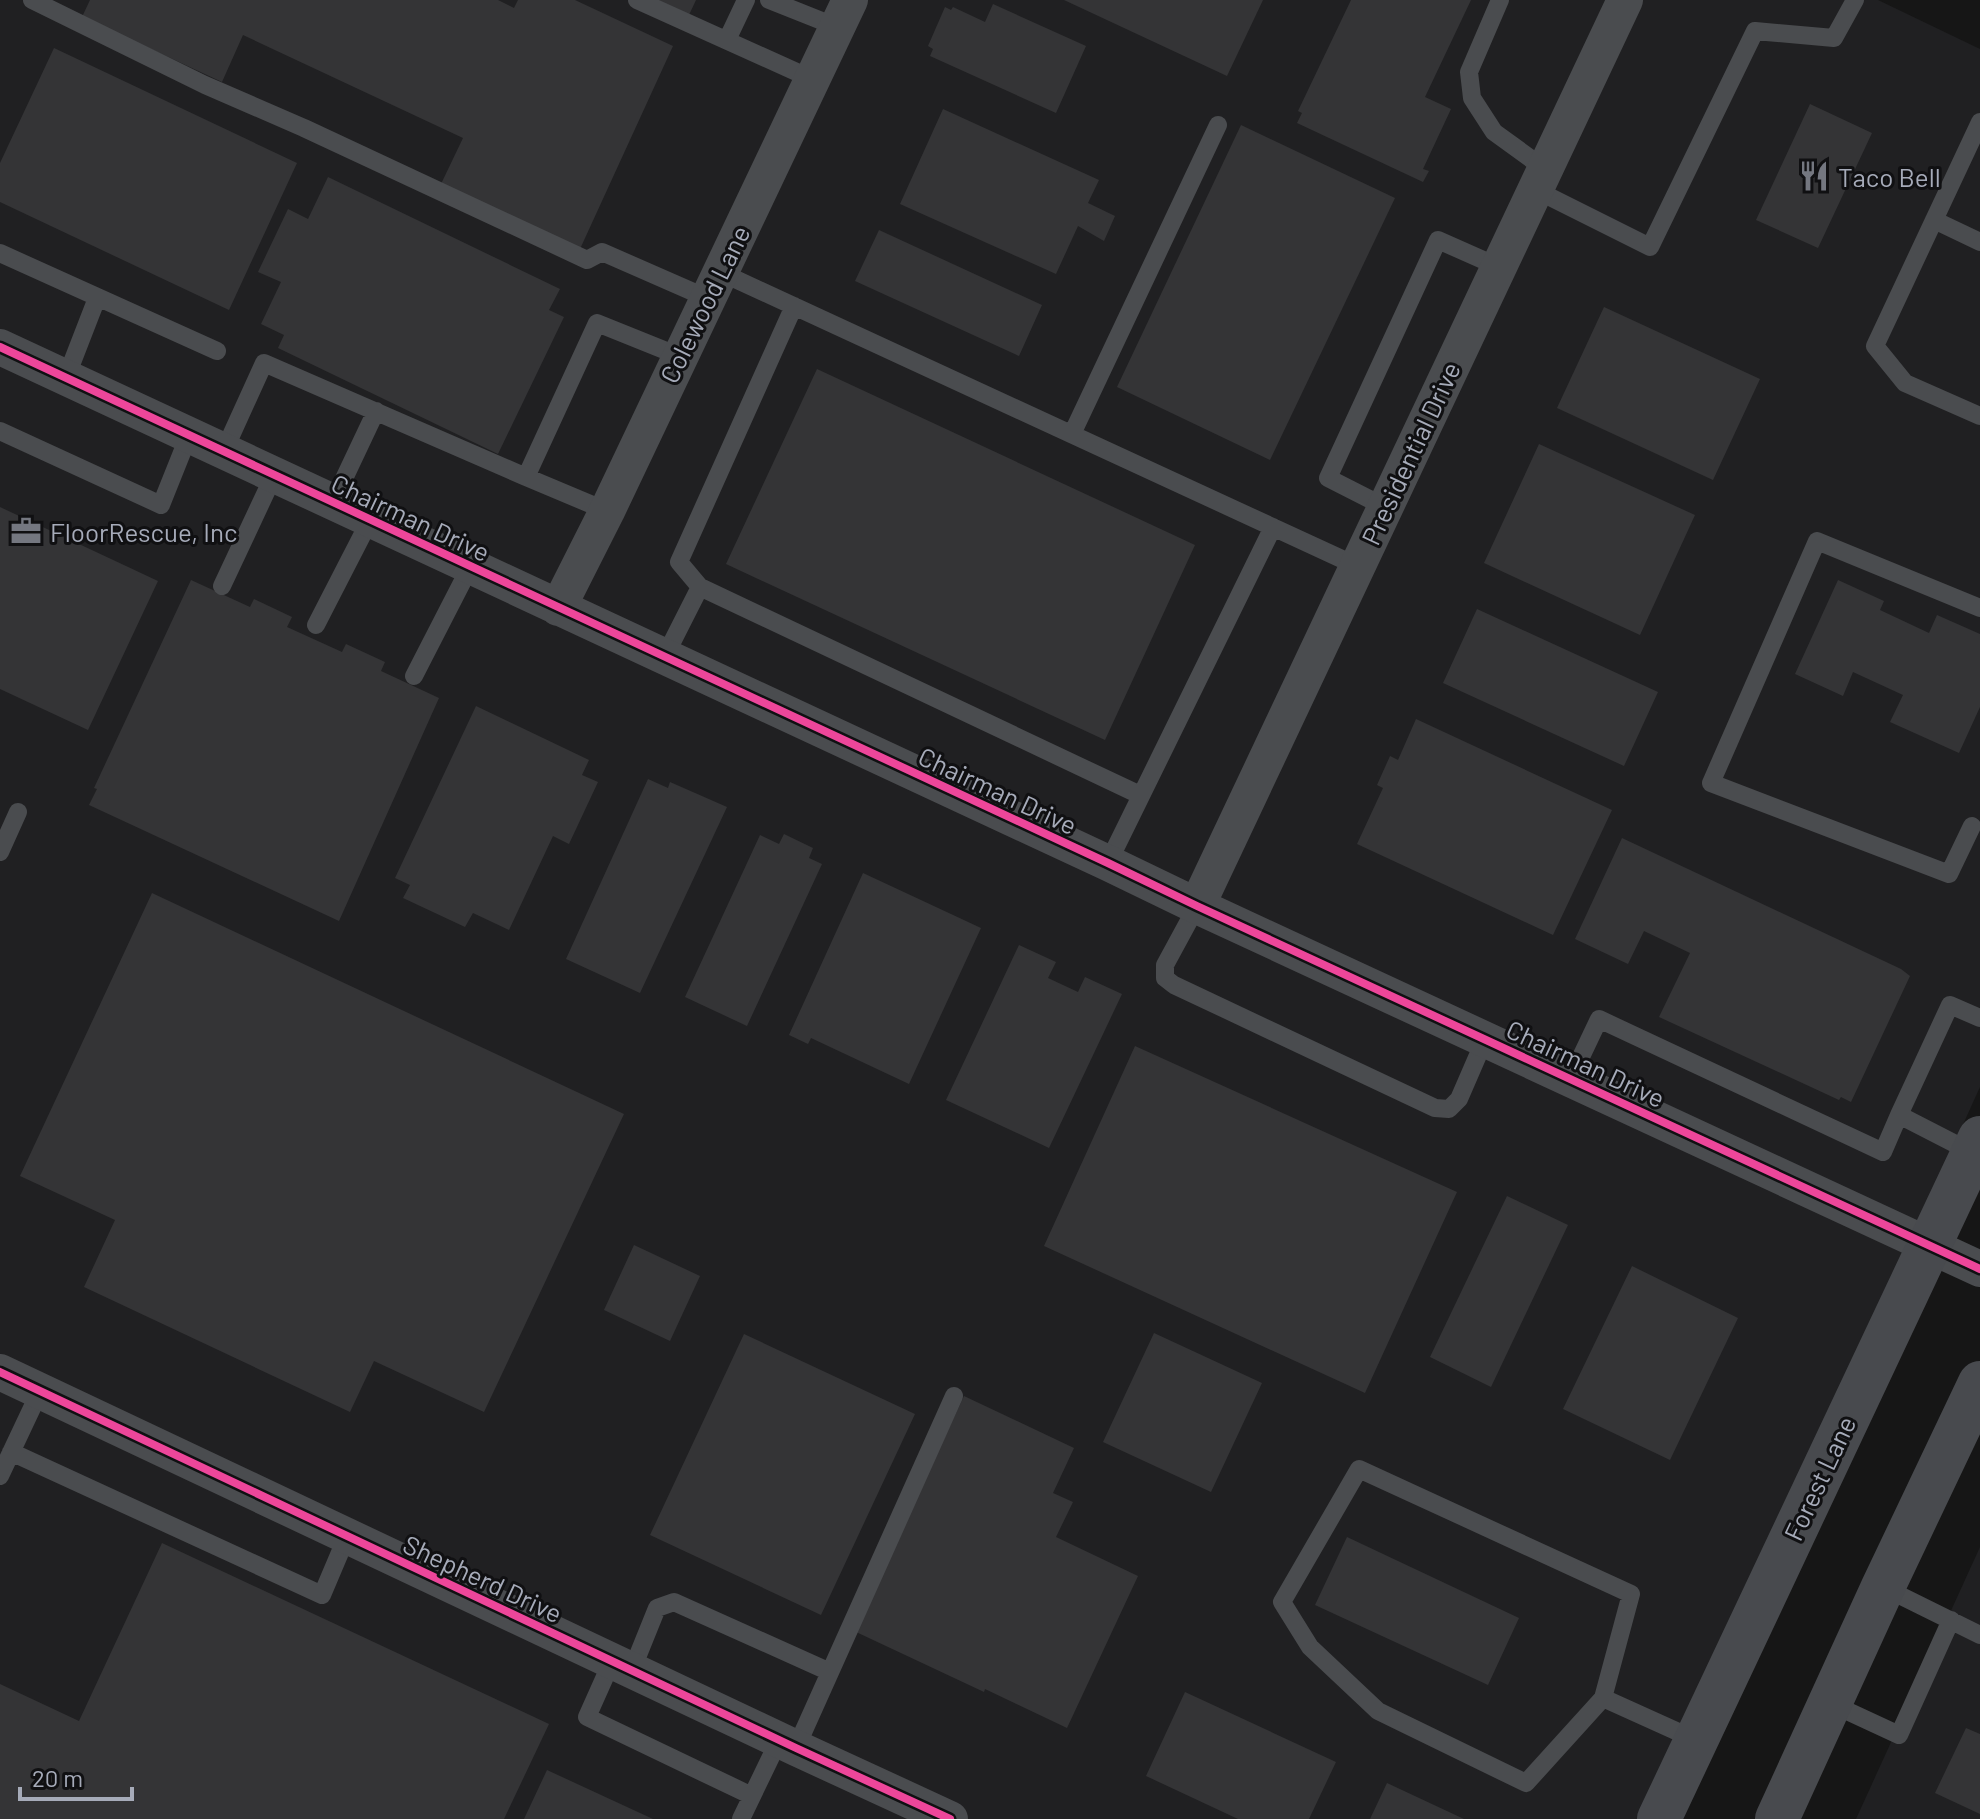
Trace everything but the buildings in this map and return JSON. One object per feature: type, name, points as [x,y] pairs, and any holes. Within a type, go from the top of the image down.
[{"type":"main road","name":"Forest Lane","points":[[1659,1819],[1976,1146]]},
{"type":"main road","points":[[1777,1819],[1980,1383]]},
{"type":"street","name":"Presidential Drive","points":[[1197,906],[1625,0]]},
{"type":"street","name":"Colewood Lane","points":[[558,608],[843,14]]},
{"type":"street","name":"Chairman Drive","points":[[0,347],[1980,1269]]},
{"type":"street","name":"Shepherd Drive","points":[[0,1372],[950,1819]]},
{"type":"lane","points":[[32,0],[205,85],[587,260],[602,252],[794,306],[1357,566]]},
{"type":"lane","points":[[637,0],[812,79]]},
{"type":"lane","points":[[727,40],[746,0]]},
{"type":"lane","points":[[769,0],[843,14]]},
{"type":"lane","points":[[1500,0],[1469,72],[1472,98],[1494,132],[1540,179],[1650,247],[1755,31],[1834,38],[1855,0]]},
{"type":"lane","points":[[1980,124],[1875,346],[1905,383],[1980,416]]},
{"type":"lane","points":[[1072,434],[1218,125]]},
{"type":"lane","points":[[1934,220],[1980,242]]},
{"type":"lane","points":[[1385,507],[1328,478],[1438,240],[1499,267]]},
{"type":"lane","points":[[0,253],[217,351]]},
{"type":"lane","points":[[66,378],[97,298]]},
{"type":"lane","points":[[794,306],[679,562],[700,587],[1140,795]]},
{"type":"lane","points":[[526,477],[597,323],[679,356]]},
{"type":"lane","points":[[224,451],[264,363],[607,511]]},
{"type":"lane","points":[[333,502],[376,411]]},
{"type":"lane","points":[[0,431],[161,505],[189,435]]},
{"type":"lane","points":[[222,586],[274,475]]},
{"type":"lane","points":[[316,625],[370,520]]},
{"type":"lane","points":[[1108,863],[1273,527]]},
{"type":"lane","points":[[1977,821],[1949,874],[1711,783],[1817,541],[1980,608]]},
{"type":"lane","points":[[414,676],[470,567]]},
{"type":"lane","points":[[664,658],[700,587]]},
{"type":"lane","points":[[0,852],[18,812]]},
{"type":"lane","points":[[1197,906],[1165,965],[1165,978],[1174,985],[1435,1108],[1449,1109],[1459,1099],[1485,1039]]},
{"type":"lane","points":[[1571,1078],[1599,1019],[1883,1152],[1950,1005],[1980,1018]]},
{"type":"lane","points":[[1899,1115],[1976,1146]]},
{"type":"lane","points":[[0,1476],[40,1391]]},
{"type":"lane","points":[[741,1819],[752,1796],[830,1672],[954,1396]]},
{"type":"lane","points":[[11,1452],[322,1595],[347,1536]]},
{"type":"lane","points":[[1359,1469],[1631,1594],[1603,1698],[1526,1783],[1378,1711],[1310,1647],[1282,1602],[1359,1469]]},
{"type":"lane","points":[[1883,1587],[1980,1635]]},
{"type":"lane","points":[[752,1796],[587,1717],[657,1608],[674,1602],[830,1672]]},
{"type":"lane","points":[[1830,1703],[1899,1735],[1951,1620]]},
{"type":"lane","points":[[1603,1698],[1696,1740]]},
{"type":"shaded area","points":[[0,0],[1878,0],[1980,49],[1980,1087],[1648,1819],[0,1819]]},
{"type":"shaded area","points":[[1980,1547],[1980,1819],[1856,1819]]},
{"type":"cycle path","points":[[0,347],[1980,1269]]},
{"type":"cycle path","points":[[0,1372],[950,1819]]},
{"type":"place","name":"Taco Bell","points":[[1814,176]]},
{"type":"place","name":"FloorRescue, Inc","points":[[26,531]]}]
